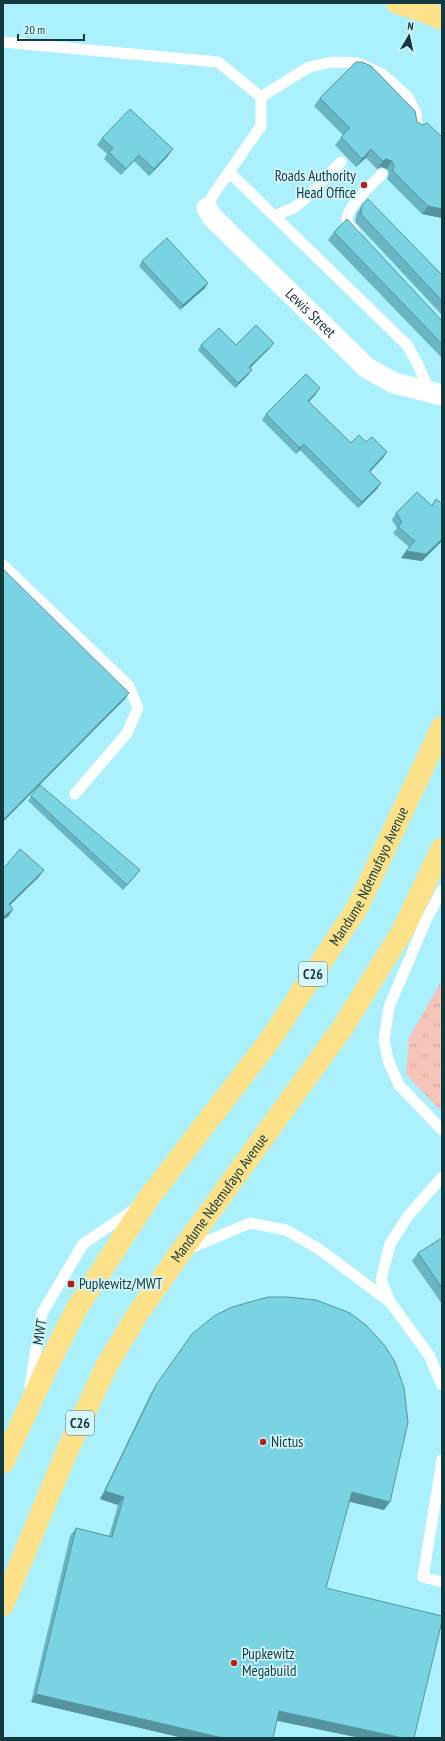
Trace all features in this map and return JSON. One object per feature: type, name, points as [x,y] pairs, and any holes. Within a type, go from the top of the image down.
[{"type":"main road","points":[[398,3],[442,19]]},
{"type":"main road","name":"Mandume Ndemufayo Avenue","points":[[3,1463],[50,1361],[77,1308],[148,1199],[270,1040],[357,908],[442,727]]},
{"type":"main road","name":"Mandume Ndemufayo Avenue","points":[[3,1605],[67,1451],[106,1367],[137,1315],[180,1253],[343,1027],[403,930],[442,848]]},
{"type":"street","name":"Lewis Street","points":[[207,208],[212,217],[367,368],[394,383],[438,399]]},
{"type":"lane","points":[[3,42],[218,62],[261,97]]},
{"type":"lane","points":[[261,97],[309,67],[332,62],[358,63],[382,74],[407,96],[416,113],[416,126]]},
{"type":"lane","points":[[207,208],[213,195],[260,126],[261,97]]},
{"type":"lane","points":[[275,216],[295,207],[308,196],[341,162]]},
{"type":"lane","points":[[229,172],[407,345],[438,399]]},
{"type":"lane","points":[[364,241],[348,225],[347,218],[355,203],[382,174]]},
{"type":"lane","points":[[3,565],[128,686],[138,708],[127,733],[75,794]]},
{"type":"lane","points":[[442,890],[426,920],[389,1007],[384,1040],[388,1060],[399,1085],[442,1130]]},
{"type":"lane","points":[[442,1177],[408,1216],[390,1244],[381,1280],[390,1302],[430,1355],[442,1385]]},
{"type":"lane","name":"MWT","points":[[26,1412],[42,1313],[83,1244],[148,1199]]},
{"type":"lane","points":[[180,1253],[250,1224],[286,1230],[319,1249],[390,1302]]},
{"type":"lane","points":[[442,1460],[423,1577],[442,1582]]},
{"type":"green space","points":[[442,980],[442,1112],[406,1074],[409,1038]]},
{"type":"building","points":[[356,62],[362,62],[371,66],[415,111],[417,122],[423,125],[427,123],[442,137],[442,209],[428,206],[393,171],[394,164],[392,161],[386,159],[383,161],[371,149],[362,159],[341,137],[350,128],[320,98]]},
{"type":"building","points":[[130,109],[173,149],[154,169],[139,155],[126,169],[109,152],[113,148],[102,138]]},
{"type":"building","points":[[368,199],[442,275],[442,301],[361,214],[362,205]]},
{"type":"building","points":[[347,219],[442,321],[442,344],[334,232]]},
{"type":"building","points":[[167,238],[208,283],[183,305],[142,261]]},
{"type":"building","points":[[256,325],[274,343],[249,367],[252,370],[238,383],[201,345],[219,328],[236,345]]},
{"type":"building","points":[[306,374],[320,388],[308,401],[351,443],[359,435],[366,442],[372,437],[387,452],[369,471],[381,483],[362,502],[304,444],[300,448],[266,414]]},
{"type":"building","points":[[417,492],[432,506],[436,499],[442,504],[442,539],[426,554],[406,551],[415,541],[398,527],[402,522],[396,513]]},
{"type":"building","points":[[3,569],[129,693],[3,820]]},
{"type":"building","points":[[40,785],[140,870],[127,885],[31,796]]},
{"type":"building","points":[[20,849],[44,870],[9,904],[13,909],[3,917],[3,869]]},
{"type":"building","points":[[442,1238],[442,1288],[418,1253]]},
{"type":"building","points":[[268,1297],[316,1300],[350,1313],[367,1326],[385,1346],[395,1362],[404,1388],[408,1422],[390,1502],[352,1492],[326,1588],[442,1616],[414,1738],[403,1738],[279,1711],[273,1738],[223,1738],[36,1694],[76,1528],[112,1537],[124,1497],[105,1491],[156,1385],[192,1334],[214,1316],[232,1307]]},
{"type":"place","name":"Roads Authority Head Office","points":[[364,185]]},
{"type":"place","name":"Pupkewitz/MWT","points":[[71,1284]]},
{"type":"place","name":"Nictus","points":[[263,1442]]},
{"type":"place","name":"Pupkewitz Megabuild","points":[[234,1663]]}]
